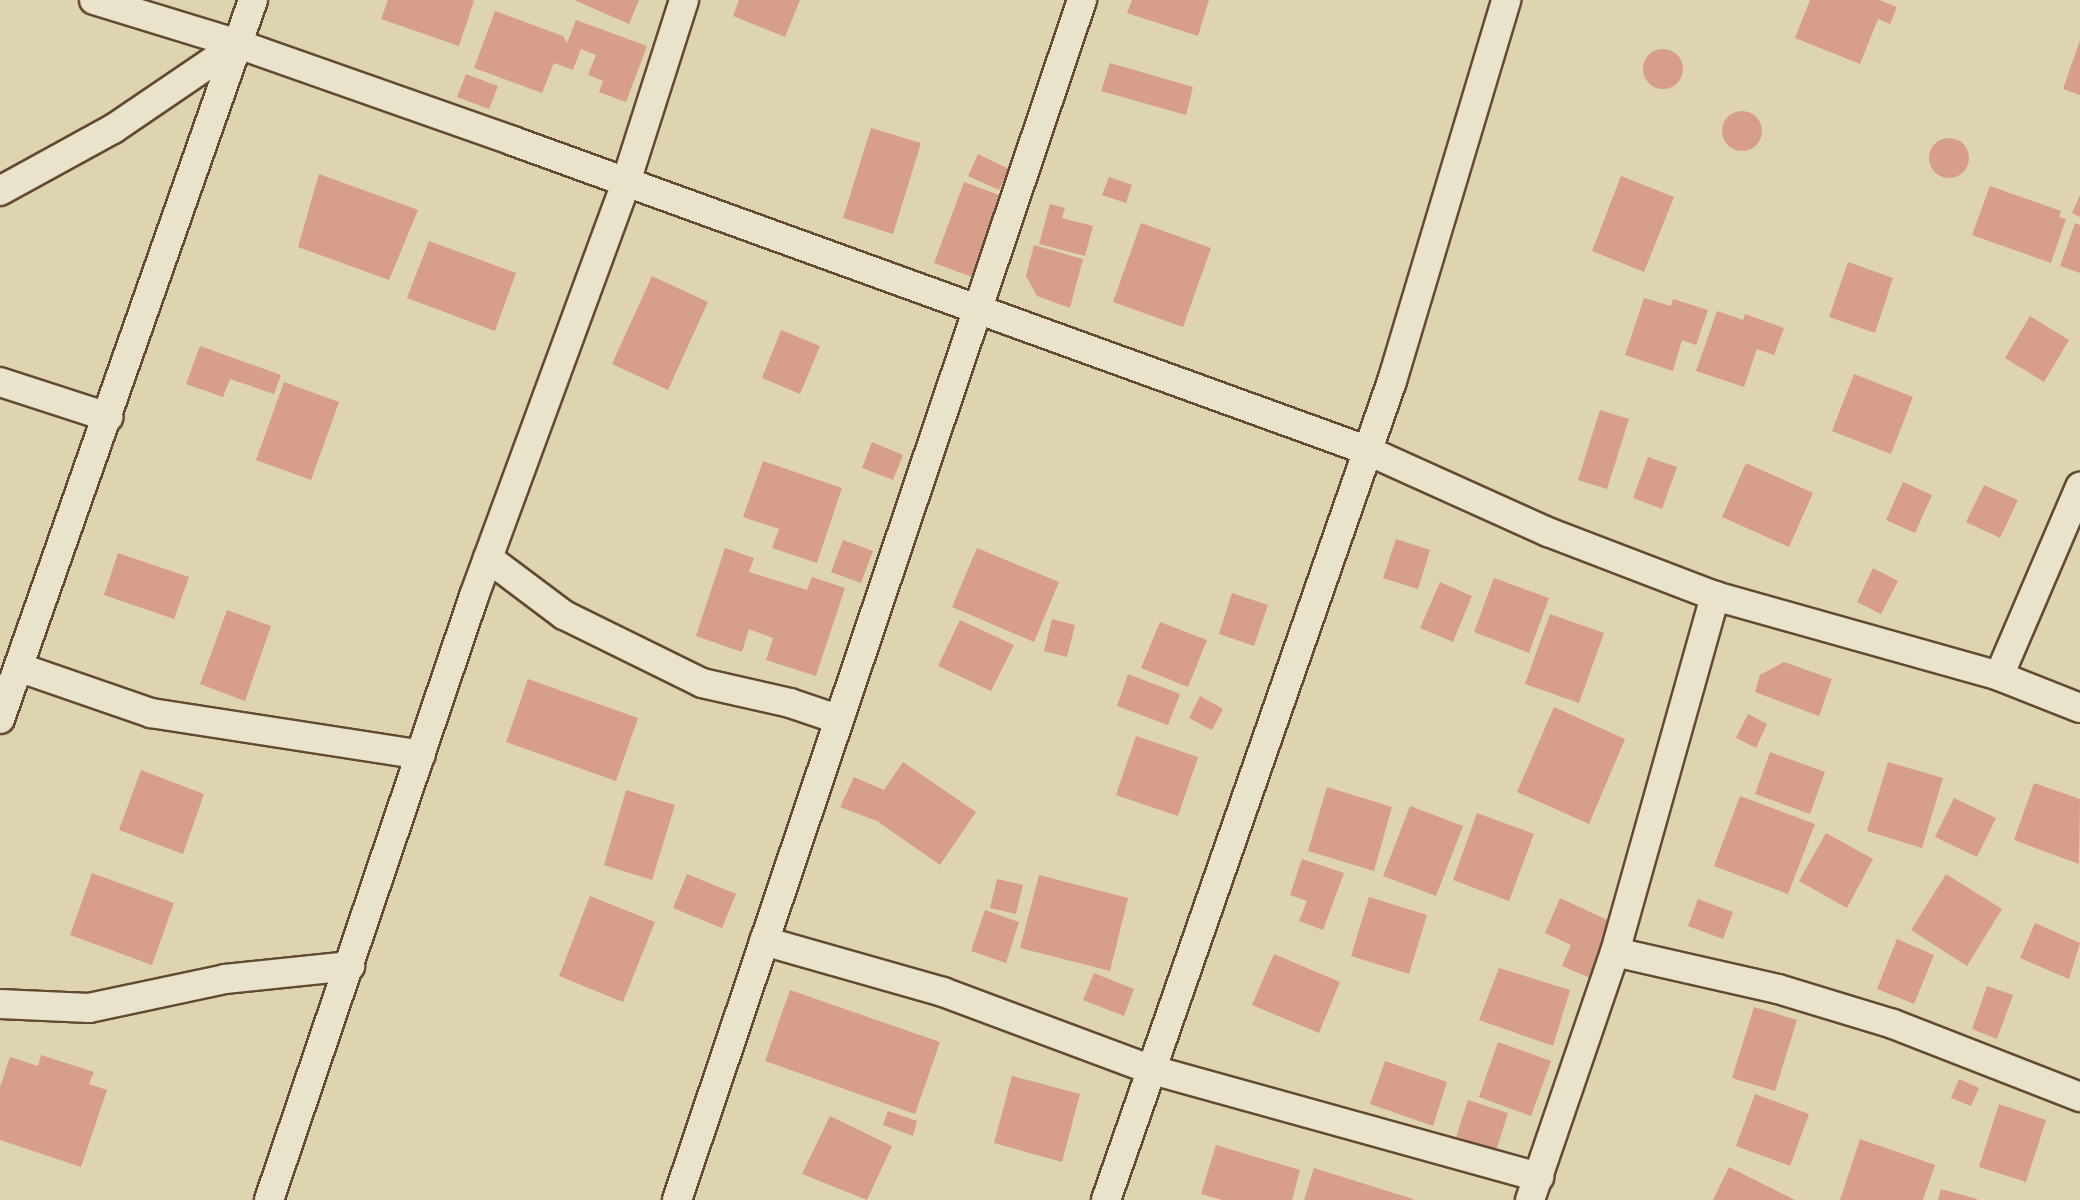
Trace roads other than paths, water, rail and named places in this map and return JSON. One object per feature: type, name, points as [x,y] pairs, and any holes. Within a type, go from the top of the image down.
[{"type":"street","points":[[94,0],[238,44],[1366,450],[1548,532],[1715,596],[1999,676],[2080,708]]},
{"type":"street","points":[[0,719],[21,668],[253,0]]},
{"type":"street","points":[[269,1200],[488,558],[626,182],[684,0]]},
{"type":"street","points":[[677,1200],[837,719],[980,311],[1082,0]]},
{"type":"street","points":[[1106,1200],[1149,1069],[1392,381],[1506,0]]},
{"type":"street","points":[[0,191],[113,129],[238,44]]},
{"type":"street","points":[[0,382],[108,417]]},
{"type":"street","points":[[1999,676],[2080,487]]},
{"type":"street","points":[[488,558],[564,615],[702,683],[790,703],[837,719]]},
{"type":"street","points":[[764,942],[943,992],[1149,1069],[1535,1188],[1615,952],[1715,596]]},
{"type":"street","points":[[21,668],[151,713],[421,755]]},
{"type":"street","points":[[1615,952],[1778,989],[1893,1024],[2080,1097]]},
{"type":"street","points":[[0,1004],[89,1008],[225,979],[350,966]]}]
